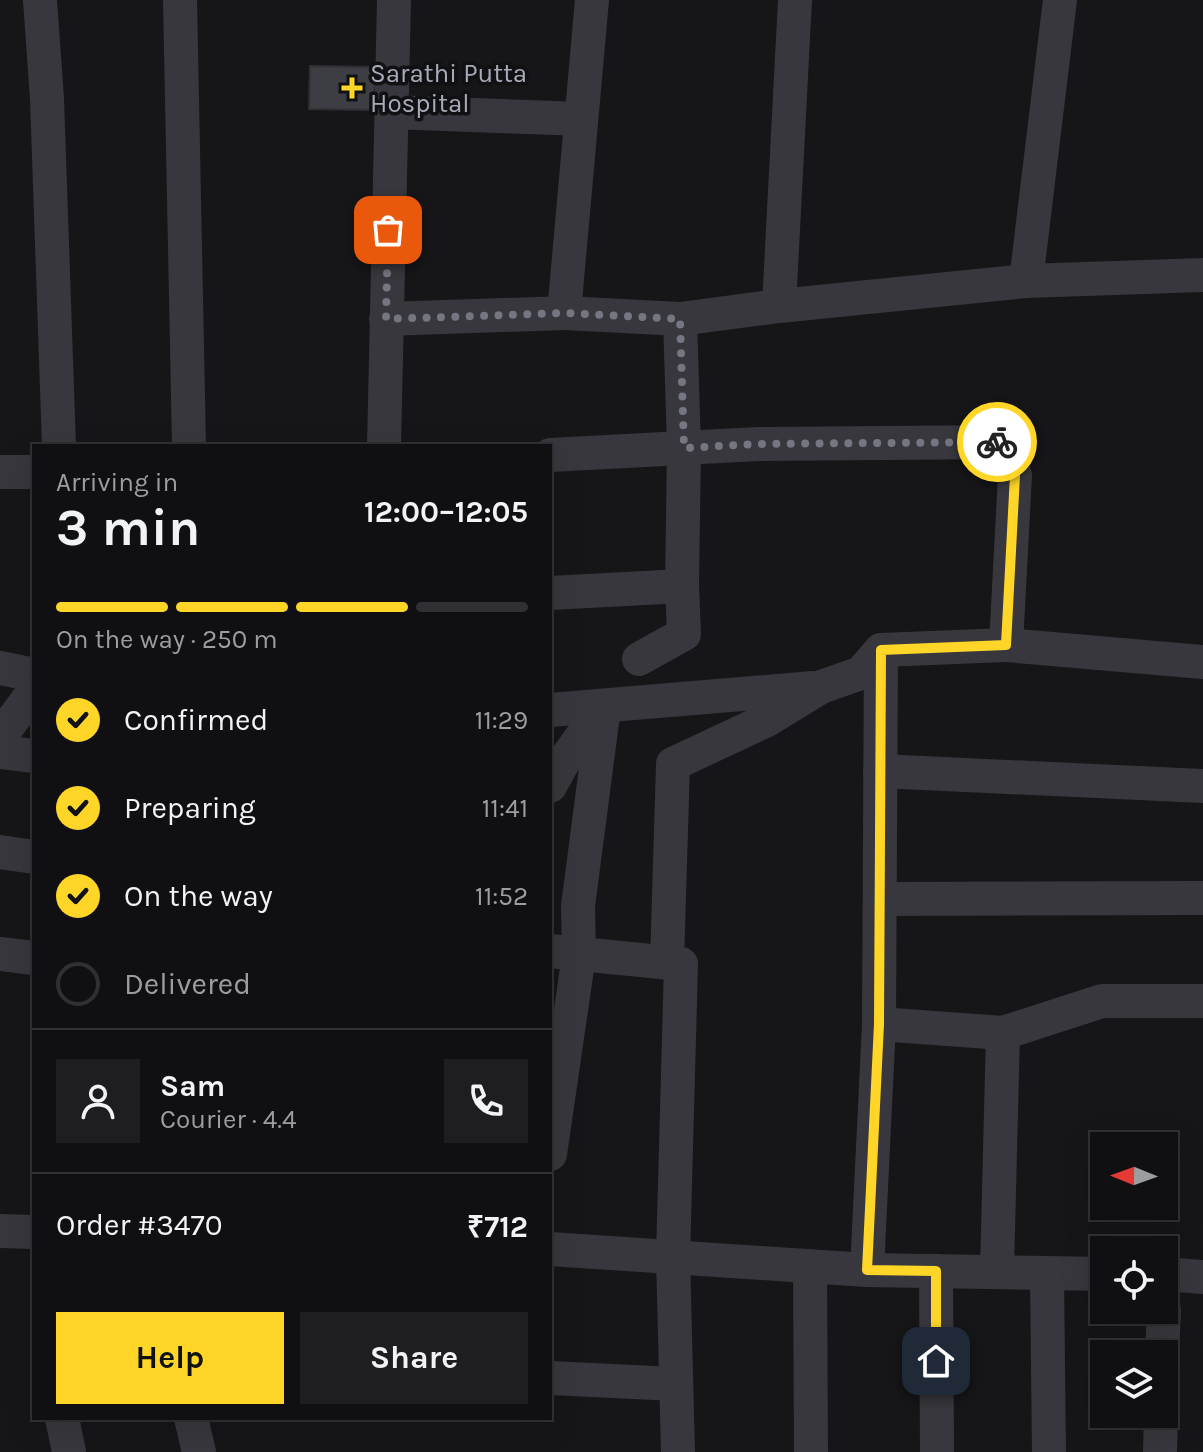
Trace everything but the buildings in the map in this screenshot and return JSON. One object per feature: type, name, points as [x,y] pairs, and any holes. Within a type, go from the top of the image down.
[{"type":"street","points":[[40,0],[47,99],[59,444]]},
{"type":"street","points":[[180,0],[189,444]]},
{"type":"street","points":[[384,444],[394,0]]},
{"type":"street","points":[[564,313],[592,0]]},
{"type":"street","points":[[779,306],[795,0]]},
{"type":"street","points":[[1026,281],[1060,0]]},
{"type":"street","points":[[391,112],[581,119]]},
{"type":"street","points":[[386,319],[564,313],[680,319],[1026,281],[1203,275]]},
{"type":"street","points":[[639,659],[684,634],[680,319]]},
{"type":"street","points":[[552,455],[758,444],[1003,442],[1015,475],[1006,645]]},
{"type":"street","points":[[0,472],[32,472]]},
{"type":"street","points":[[552,593],[682,586]]},
{"type":"street","points":[[667,962],[673,764],[767,720],[821,687],[861,673],[881,650],[1006,645],[1203,662]]},
{"type":"street","points":[[867,1270],[879,1024],[881,650]]},
{"type":"street","points":[[0,668],[32,675]]},
{"type":"street","points":[[552,710],[821,687]]},
{"type":"street","points":[[0,737],[32,694]]},
{"type":"street","points":[[552,782],[604,707]]},
{"type":"street","points":[[552,1125],[564,953],[578,906],[604,707]]},
{"type":"street","points":[[0,752],[32,756]]},
{"type":"street","points":[[880,771],[1203,786]]},
{"type":"street","points":[[0,852],[32,857]]},
{"type":"street","points":[[880,899],[1203,898]]},
{"type":"street","points":[[564,953],[681,964],[673,1257],[678,1452]]},
{"type":"street","points":[[0,954],[32,958]]},
{"type":"street","points":[[879,1024],[1003,1033],[1102,1001],[1203,1001]]},
{"type":"street","points":[[997,1270],[1003,1033]]},
{"type":"street","points":[[0,1231],[32,1232]]},
{"type":"street","points":[[552,1249],[867,1270],[1090,1274]]},
{"type":"street","points":[[810,1266],[811,1452]]},
{"type":"street","points":[[936,1271],[937,1452]]},
{"type":"street","points":[[1047,1273],[1049,1452]]},
{"type":"street","points":[[1178,1275],[1203,1277]]},
{"type":"street","points":[[552,1378],[676,1384]]},
{"type":"street","points":[[62,1420],[69,1452]]},
{"type":"street","points":[[191,1420],[199,1452]]},
{"type":"street","points":[[1160,1452],[1161,1428]]},
{"type":"way so far","points":[[388,230],[386,319],[564,313],[680,319],[684,448],[758,444],[997,442]]},
{"type":"place","name":"Sarathi Putta Hospital","points":[[352,88]]},
{"type":"route","points":[[936,1361],[936,1271],[867,1270],[879,1024],[881,650],[1006,645],[1015,475],[1003,442],[997,442]]}]
